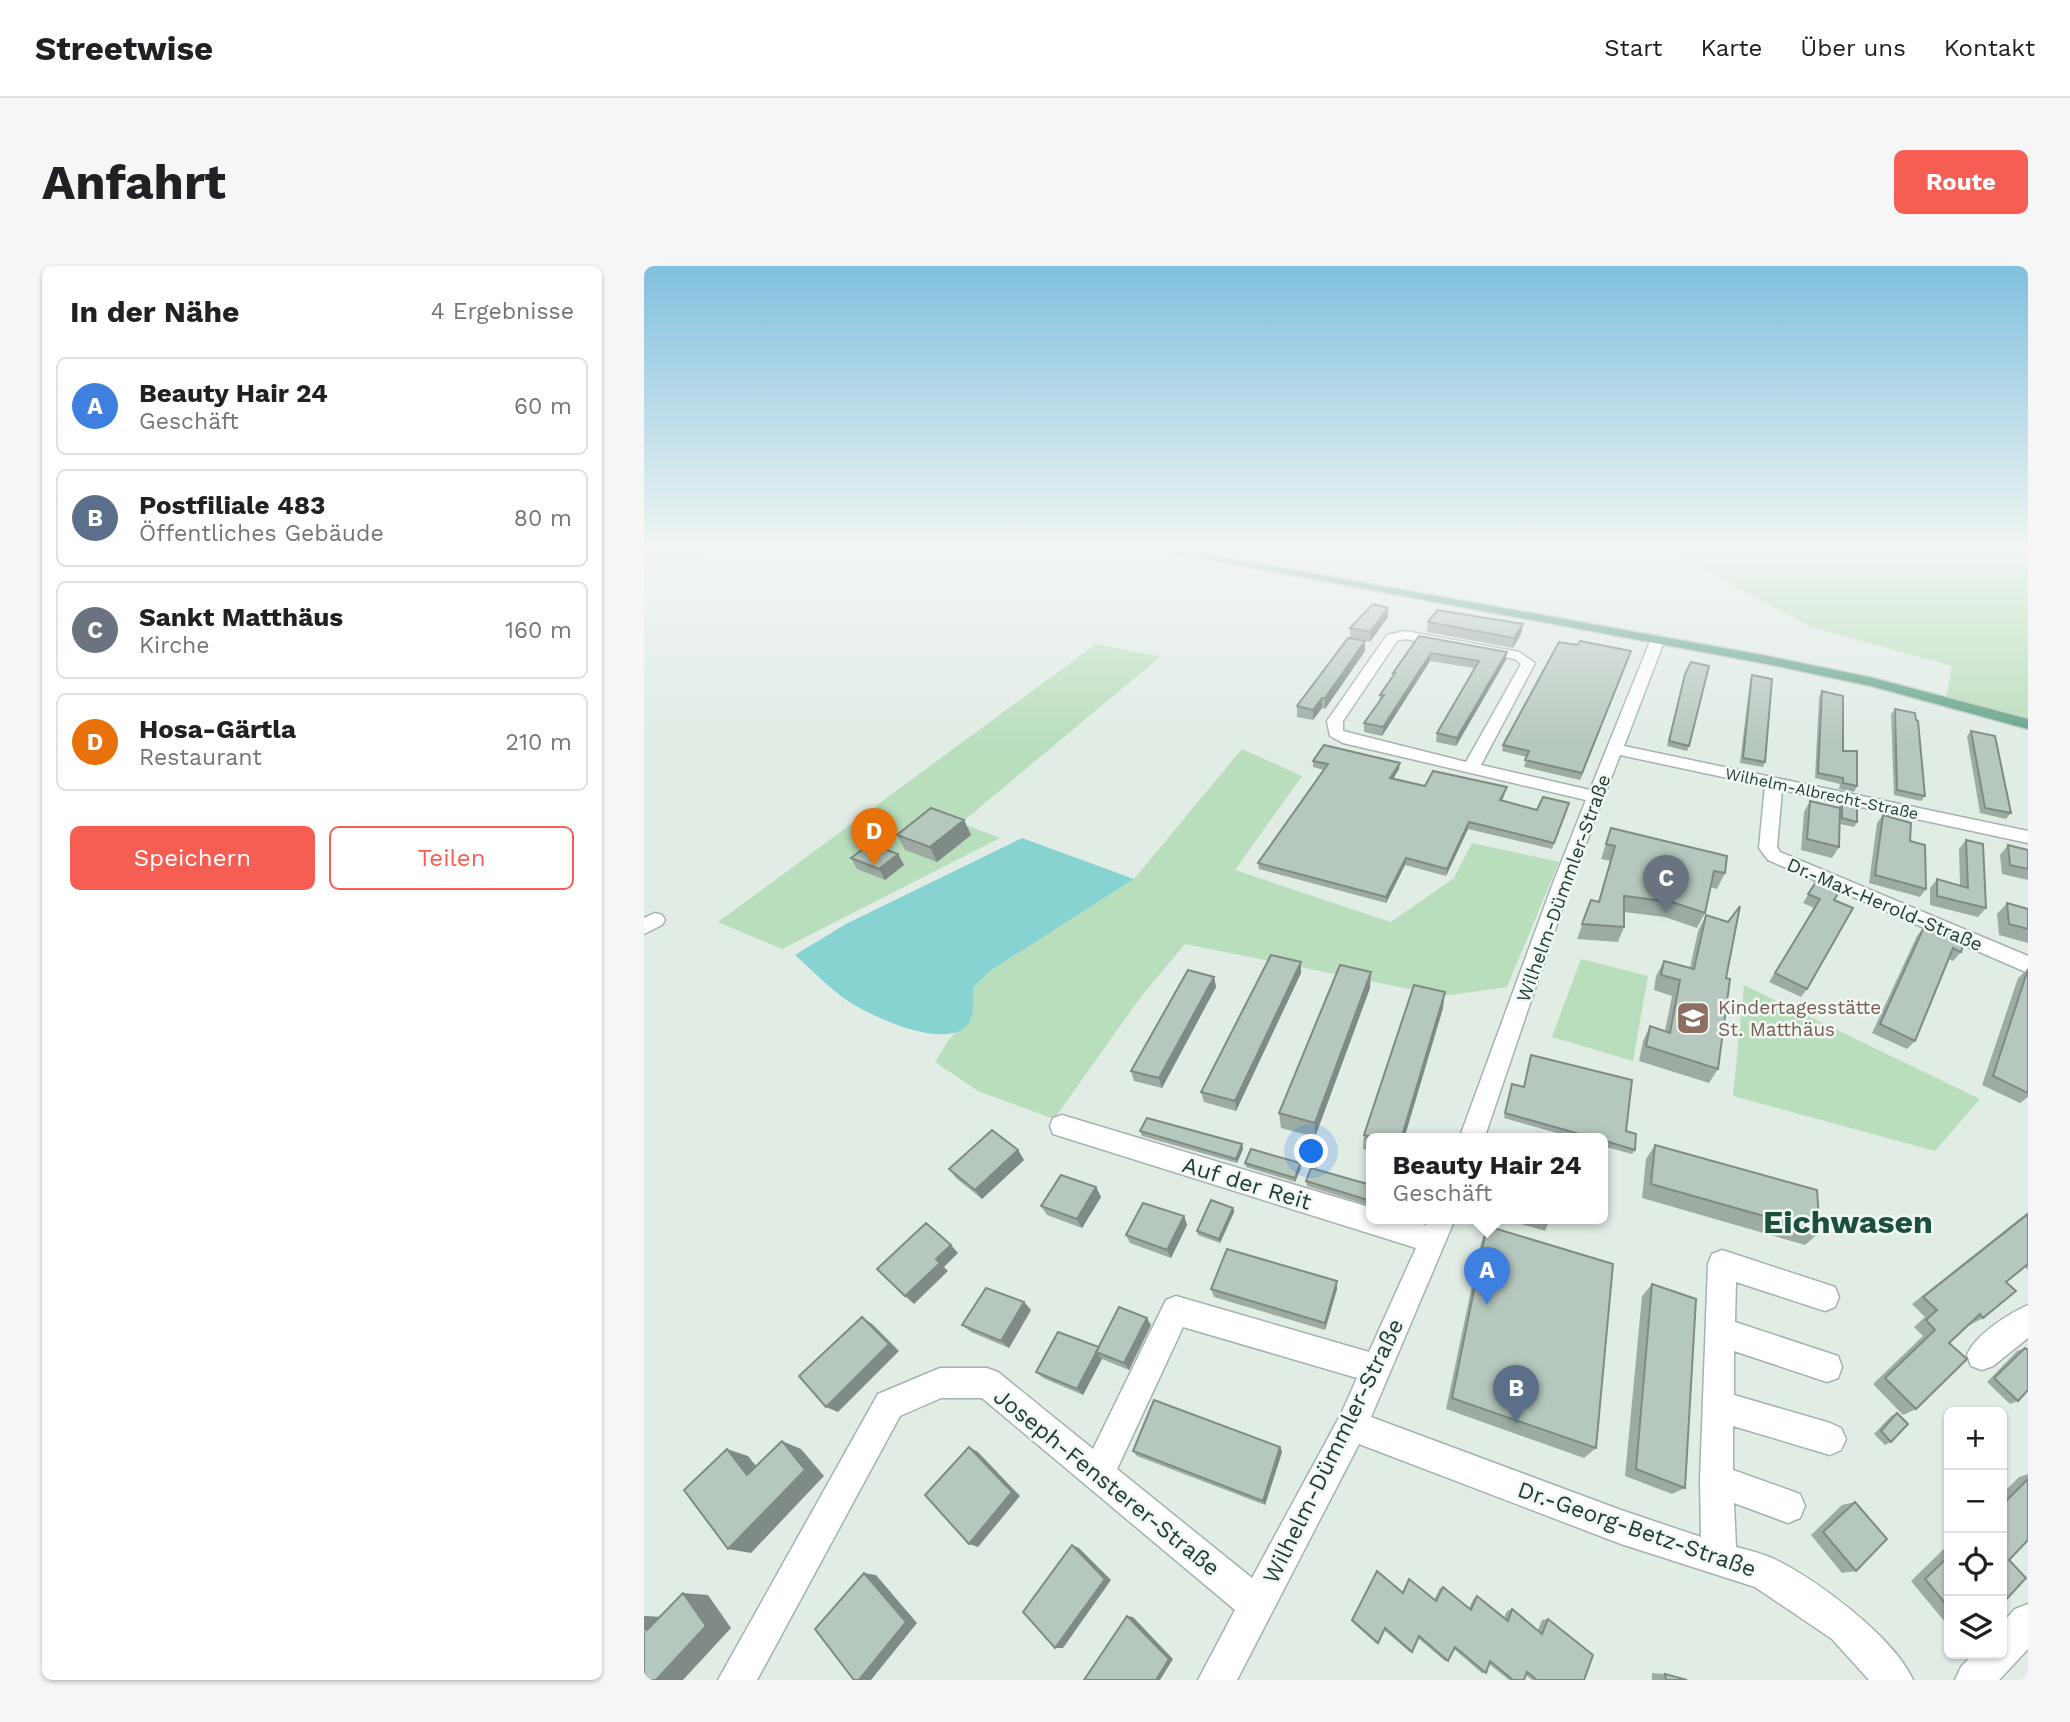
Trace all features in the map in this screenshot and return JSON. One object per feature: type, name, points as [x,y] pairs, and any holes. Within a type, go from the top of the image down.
[{"type":"main road","points":[[1513,613],[1873,682],[2028,724]]},
{"type":"street","points":[[1471,768],[1528,663],[1519,656],[1421,636],[1392,638],[1335,721],[1335,733],[1343,738],[1471,768],[1596,797]]},
{"type":"street","name":"Wilhelm-Dümmler-Straße","points":[[1473,1133],[1541,940],[1658,639]]},
{"type":"street","name":"Wilhelm-Albrecht-Straße","points":[[1615,749],[2028,837]]},
{"type":"street","name":"Dr.-Max-Herold-Straße","points":[[1774,782],[1769,848],[1774,856],[2028,965]]},
{"type":"street","name":"Auf der Reit","points":[[1062,1126],[1366,1210]]},
{"type":"street","name":"Auf der Reit","points":[[1415,1224],[1437,1230]]},
{"type":"street","name":"Wilhelm-Dümmler-Straße","points":[[1217,1680],[1352,1425],[1437,1230]]},
{"type":"street","points":[[1718,1560],[1716,1480],[1723,1264],[1825,1297]]},
{"type":"street","points":[[1098,1474],[1176,1310],[1377,1369]]},
{"type":"street","points":[[1982,1355],[2027,1323]]},
{"type":"street","points":[[1722,1332],[1827,1367]]},
{"type":"street","name":"Joseph-Fensterer-Straße","points":[[737,1680],[889,1405],[940,1383],[986,1383],[1257,1605]]},
{"type":"street","points":[[1720,1407],[1830,1439]]},
{"type":"street","name":"Dr.-Georg-Betz-Straße","points":[[1352,1425],[1621,1527],[1718,1560],[1763,1572],[1846,1626],[1894,1680]]},
{"type":"street","points":[[1716,1480],[1788,1506]]},
{"type":"street","points":[[2007,1644],[2028,1622]]},
{"type":"street","points":[[1974,1680],[1994,1659]]},
{"type":"green space","points":[[1785,613],[2028,613],[2028,719],[1946,698],[1952,666],[1811,627]]},
{"type":"green space","points":[[1096,644],[1160,657],[961,823],[1000,838],[782,949],[718,922]]},
{"type":"green space","points":[[1242,749],[1302,776],[1235,870],[1391,922],[1454,878],[1472,843],[1559,862],[1507,987],[1444,996],[1185,944],[1140,998],[1054,1119],[978,1091],[935,1062],[949,1040],[972,1014],[973,988],[990,971],[1134,879]]},
{"type":"green space","points":[[1581,959],[1648,976],[1633,1061],[1552,1037]]},
{"type":"green space","points":[[1744,985],[1980,1099],[1935,1151],[1733,1096]]},
{"type":"water","points":[[1022,838],[1134,879],[990,971],[973,988],[972,1016],[968,1024],[957,1032],[926,1033],[873,1015],[841,996],[795,955],[846,924]]},
{"type":"building","points":[[1364,613],[1384,613],[1370,632],[1350,628]]},
{"type":"building","points":[[1435,613],[1455,613],[1523,624],[1514,638],[1428,622]]},
{"type":"building","points":[[1419,636],[1507,652],[1457,738],[1437,733],[1479,661],[1431,653],[1383,727],[1364,723],[1384,695],[1380,695],[1393,673]]},
{"type":"building","points":[[1348,638],[1365,641],[1325,698],[1322,698],[1313,710],[1297,706]]},
{"type":"building","points":[[1580,641],[1631,651],[1582,773],[1525,760],[1529,751],[1503,745],[1559,642],[1577,645]]},
{"type":"building","points":[[1691,662],[1709,666],[1689,746],[1669,741],[1685,674]]},
{"type":"building","points":[[1752,675],[1772,679],[1765,762],[1743,758]]},
{"type":"building","points":[[1822,691],[1843,696],[1843,751],[1857,751],[1857,786],[1843,783],[1843,778],[1818,773]]},
{"type":"building","points":[[1895,709],[1915,713],[1918,721],[1925,796],[1897,790]]},
{"type":"building","points":[[1971,731],[1995,736],[2011,813],[1985,808]]},
{"type":"building","points":[[1324,745],[1400,763],[1390,778],[1425,786],[1433,771],[1507,787],[1500,800],[1537,810],[1543,797],[1569,803],[1554,843],[1469,822],[1447,869],[1406,858],[1386,897],[1258,863],[1328,764],[1313,761]]},
{"type":"building","points":[[1842,800],[1857,803],[1857,822],[1842,818]]},
{"type":"building","points":[[1810,801],[1840,808],[1839,847],[1807,839]]},
{"type":"building","points":[[931,808],[964,820],[930,847],[897,835]]},
{"type":"building","points":[[1883,815],[1911,823],[1910,841],[1925,845],[1926,889],[1875,875]]},
{"type":"building","points":[[1611,828],[1727,856],[1725,873],[1714,871],[1705,913],[1672,902],[1624,896],[1624,927],[1582,924],[1591,900],[1599,902],[1615,846],[1606,844]]},
{"type":"building","points":[[1966,840],[1983,844],[1986,908],[1937,896],[1937,879],[1968,888]]},
{"type":"building","points":[[870,844],[898,854],[879,869],[851,858]]},
{"type":"building","points":[[2008,845],[2028,850],[2028,869],[2010,865]]},
{"type":"building","points":[[1816,882],[1839,892],[1834,900],[1853,908],[1807,989],[1775,973],[1820,899],[1808,894]]},
{"type":"building","points":[[2007,903],[2028,909],[2028,929],[2009,924]]},
{"type":"building","points":[[1740,906],[1726,978],[1730,979],[1718,1069],[1646,1046],[1650,1026],[1670,1033],[1680,980],[1661,975],[1664,961],[1694,969],[1706,915],[1728,922]]},
{"type":"building","points":[[1940,925],[1966,936],[1961,952],[1953,948],[1915,1041],[1880,1024],[1924,927],[1937,933]]},
{"type":"building","points":[[1271,955],[1301,962],[1235,1101],[1201,1092]]},
{"type":"building","points":[[1340,965],[1371,972],[1315,1123],[1279,1113]]},
{"type":"building","points":[[2028,969],[2028,1093],[1993,1076]]},
{"type":"building","points":[[1188,970],[1214,977],[1159,1078],[1131,1071]]},
{"type":"building","points":[[1414,985],[1445,992],[1403,1133],[1364,1135]]},
{"type":"building","points":[[1531,1055],[1632,1080],[1626,1131],[1636,1134],[1635,1150],[1608,1142],[1608,1133],[1576,1133],[1505,1113],[1512,1084],[1524,1087]]},
{"type":"building","points":[[1147,1118],[1242,1144],[1236,1159],[1140,1131]]},
{"type":"building","points":[[992,1130],[1018,1150],[975,1190],[949,1169]]},
{"type":"building","points":[[1655,1145],[1817,1190],[1820,1232],[1651,1184]]},
{"type":"building","points":[[1251,1149],[1300,1163],[1295,1178],[1245,1163]]},
{"type":"building","points":[[1311,1168],[1366,1184],[1366,1199],[1306,1181]]},
{"type":"building","points":[[1061,1175],[1096,1187],[1077,1219],[1041,1206]]},
{"type":"building","points":[[1211,1200],[1233,1208],[1219,1239],[1197,1231]]},
{"type":"building","points":[[1143,1203],[1184,1216],[1167,1250],[1126,1235]]},
{"type":"building","points":[[2028,1214],[2028,1264],[2006,1282],[2016,1291],[1983,1318],[1980,1314],[1949,1343],[1967,1359],[1916,1409],[1885,1378],[1935,1330],[1926,1320],[1937,1310],[1923,1297]]},
{"type":"building","points":[[926,1223],[951,1245],[936,1259],[940,1263],[905,1296],[877,1269]]},
{"type":"building","points":[[1487,1226],[1613,1264],[1596,1448],[1452,1398]]},
{"type":"building","points":[[1227,1249],[1337,1281],[1325,1323],[1211,1289]]},
{"type":"building","points":[[1652,1284],[1696,1299],[1685,1488],[1636,1469]]},
{"type":"building","points":[[986,1288],[1024,1302],[1001,1341],[962,1325]]},
{"type":"building","points":[[1119,1307],[1147,1318],[1124,1363],[1096,1352]]},
{"type":"building","points":[[862,1317],[889,1344],[826,1407],[799,1376]]},
{"type":"building","points":[[1058,1332],[1099,1347],[1077,1389],[1036,1372]]},
{"type":"building","points":[[2025,1348],[2028,1350],[2028,1390],[2018,1401],[1994,1378]]},
{"type":"building","points":[[1154,1400],[1280,1447],[1263,1501],[1133,1451]]},
{"type":"building","points":[[1897,1413],[1908,1424],[1891,1442],[1881,1431]]},
{"type":"building","points":[[782,1441],[805,1470],[728,1549],[684,1490],[727,1449],[747,1475]]},
{"type":"building","points":[[969,1447],[1012,1492],[969,1544],[925,1495]]},
{"type":"building","points":[[2028,1479],[2028,1540],[2009,1560],[2026,1578],[2007,1599],[2007,1533],[2007,1500]]},
{"type":"building","points":[[1855,1502],[1887,1539],[1856,1571],[1823,1532]]},
{"type":"building","points":[[1072,1545],[1105,1579],[1055,1648],[1023,1612]]},
{"type":"building","points":[[1944,1561],[1944,1602],[1925,1579]]},
{"type":"building","points":[[1377,1571],[1403,1593],[1409,1579],[1436,1601],[1443,1587],[1471,1610],[1477,1596],[1508,1621],[1512,1609],[1542,1634],[1548,1619],[1593,1655],[1584,1680],[1537,1680],[1527,1672],[1524,1680],[1513,1680],[1490,1661],[1486,1673],[1455,1647],[1448,1661],[1419,1636],[1412,1652],[1385,1628],[1378,1643],[1352,1620]]},
{"type":"building","points":[[864,1573],[906,1622],[859,1680],[854,1680],[815,1629]]},
{"type":"building","points":[[683,1593],[706,1626],[656,1680],[644,1680],[644,1626],[647,1630]]},
{"type":"building","points":[[1127,1616],[1169,1659],[1156,1680],[1084,1680]]},
{"type":"building","points":[[1665,1674],[1687,1680],[1666,1680]]},
{"type":"place","name":"Hosa-Gärtla","points":[[874,866]]},
{"type":"place","name":"Sankt Matthäus","points":[[1666,913]]},
{"type":"place","name":"Kindertagesstätte St. Matthäus","points":[[1693,1018]]},
{"type":"place","name":"Beauty Hair 24","points":[[1487,1305]]},
{"type":"place","name":"Postfiliale 483","points":[[1516,1423]]},
{"type":"district","name":"Eichwasen","points":[[1848,1222]]}]
